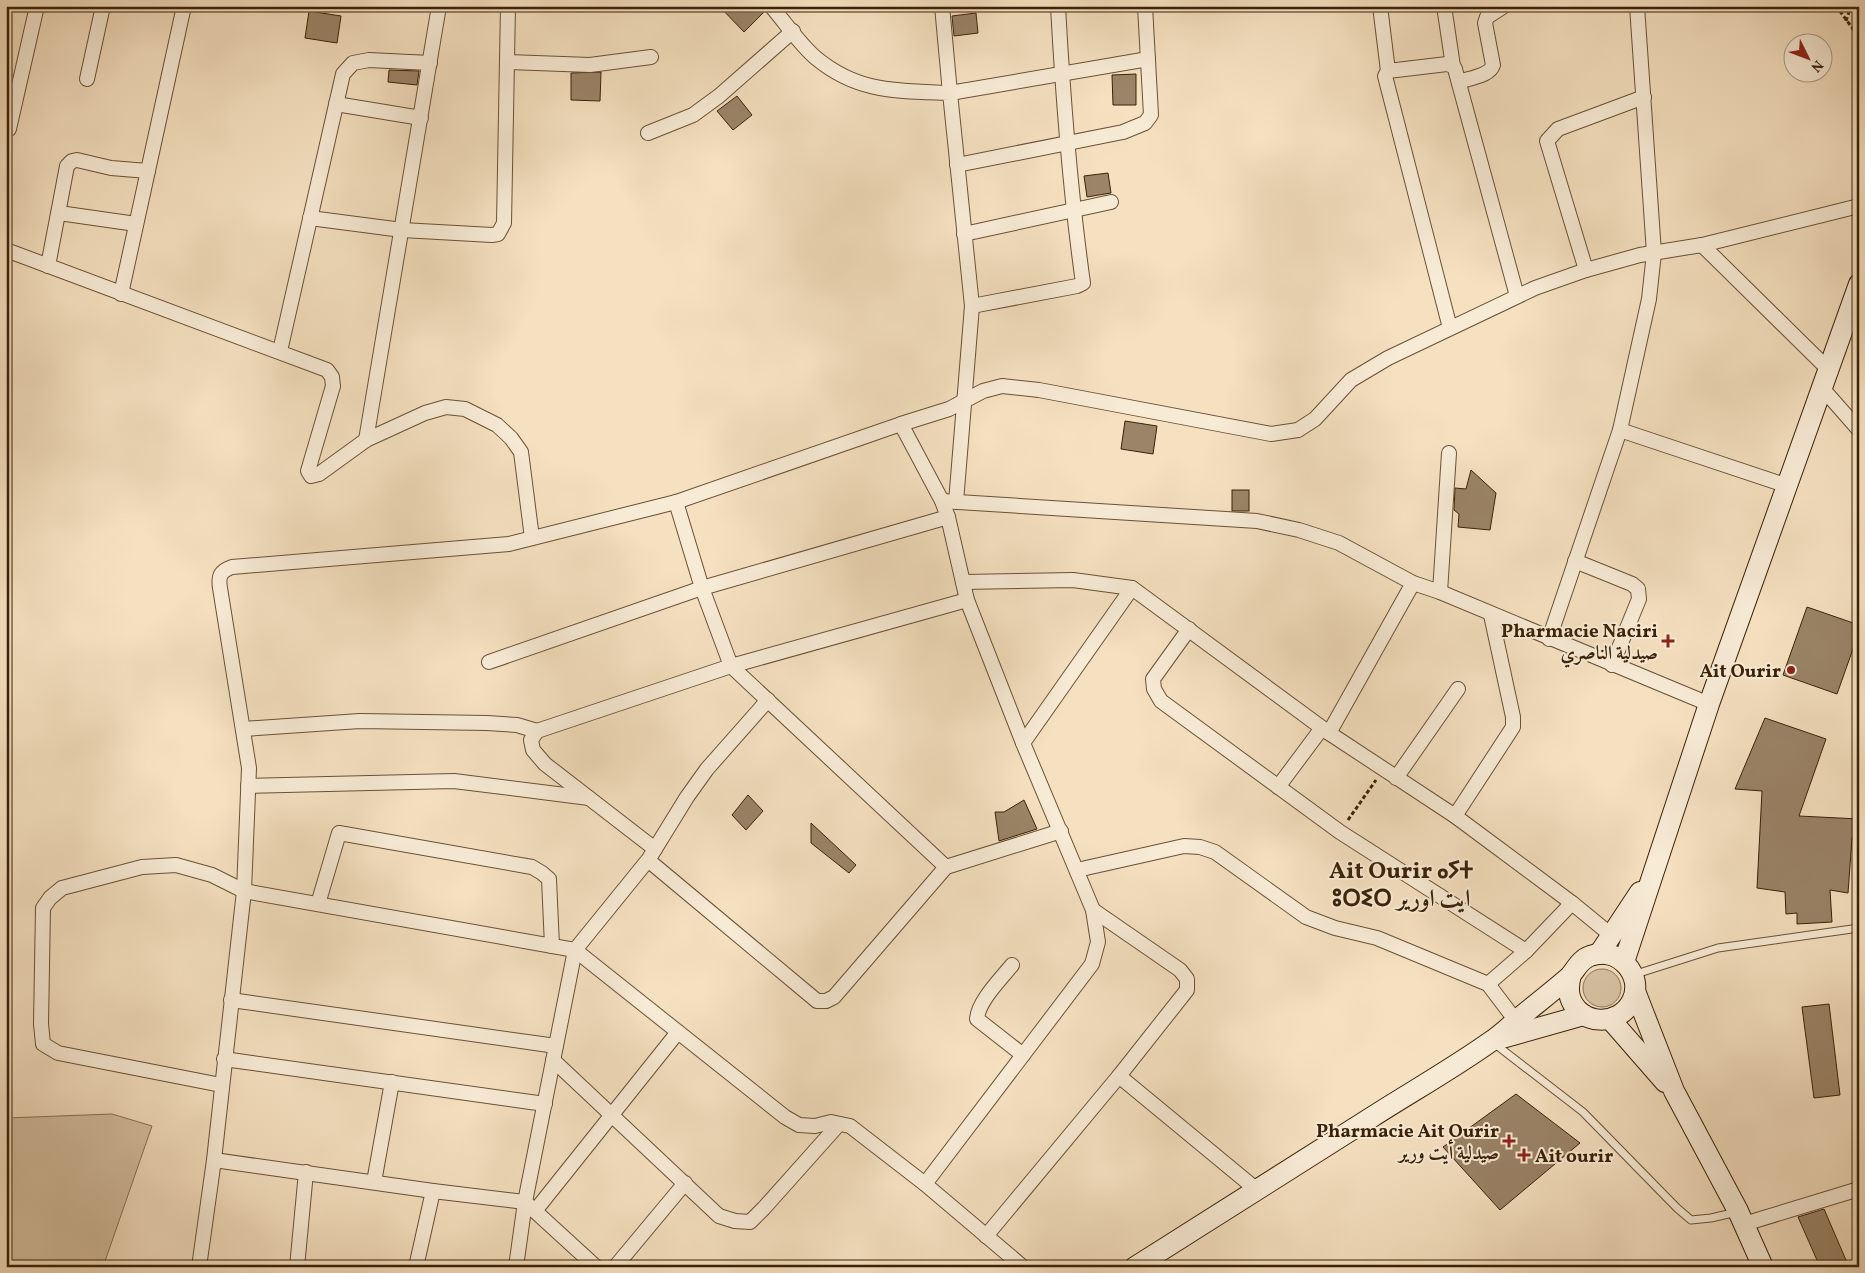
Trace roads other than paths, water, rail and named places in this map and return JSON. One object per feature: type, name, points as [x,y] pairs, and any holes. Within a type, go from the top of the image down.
[{"type":"street","points":[[9,129],[37,6]]},
{"type":"street","points":[[87,79],[103,6]]},
{"type":"street","points":[[121,294],[184,6]]},
{"type":"street","points":[[366,440],[439,6]]},
{"type":"street","points":[[310,218],[402,230],[498,234],[504,222],[508,6]]},
{"type":"street","points":[[771,6],[816,58],[850,80],[887,90],[950,93],[1148,59]]},
{"type":"street","points":[[925,1184],[1092,964],[1098,942],[1093,910],[1023,743],[968,600],[962,582],[948,517],[965,402],[972,306],[942,6]]},
{"type":"street","points":[[972,306],[1077,286],[1083,283],[1073,210],[1058,6]]},
{"type":"street","points":[[957,164],[1123,132],[1145,123],[1151,115],[1145,6]]},
{"type":"street","points":[[1380,6],[1388,71],[1385,76],[1450,328]]},
{"type":"street","points":[[1444,6],[1453,66],[1517,296]]},
{"type":"street","points":[[1459,82],[1492,69],[1493,65],[1485,23],[1487,17],[1504,6]]},
{"type":"street","points":[[1548,639],[1620,430],[1649,299],[1654,253],[1637,6]]},
{"type":"street","points":[[648,133],[693,115],[718,96],[792,31]]},
{"type":"street","points":[[507,62],[590,65],[651,57]]},
{"type":"street","points":[[280,351],[343,74],[353,63],[369,60],[430,63]]},
{"type":"street","points":[[1388,71],[1447,64],[1453,66]]},
{"type":"street","points":[[1586,270],[1547,141],[1558,129],[1644,97]]},
{"type":"street","points":[[336,104],[421,118]]},
{"type":"street","points":[[48,266],[67,166],[72,161],[77,160],[110,168],[148,172]]},
{"type":"street","points":[[964,234],[1111,202]]},
{"type":"street","points":[[199,1267],[214,1160],[244,891],[249,768],[218,577],[223,570],[232,567],[509,544],[676,502],[949,409],[965,402],[982,391],[1002,386],[1039,390],[1271,434],[1298,430],[1315,419],[1351,380],[1388,358],[1517,296],[1586,270],[1640,255],[1702,245],[1859,206]]},
{"type":"street","points":[[58,213],[136,224]]},
{"type":"street","points":[[1702,245],[1828,369]]},
{"type":"street","points":[[6,250],[327,370],[332,377],[334,386],[308,471],[311,476],[319,474],[366,440],[424,413],[446,407],[465,409],[497,425],[511,438],[521,452],[532,538]]},
{"type":"street","points":[[1571,975],[1570,997],[1576,1008],[1584,1015],[1601,1020],[1610,1019],[1620,1015],[1627,1009],[1632,1000],[1631,976],[1656,867],[1709,704],[1859,284]]},
{"type":"street","points":[[1823,389],[1859,430]]},
{"type":"street","points":[[901,424],[949,502]]},
{"type":"street","points":[[1620,430],[1788,486]]},
{"type":"street","points":[[1440,592],[1449,454]]},
{"type":"street","points":[[676,502],[702,588],[731,666],[946,867]]},
{"type":"street","points":[[949,502],[1257,521],[1299,530],[1339,542],[1413,583],[1440,592],[1548,639],[1709,704]]},
{"type":"street","points":[[489,662],[702,588],[948,517]]},
{"type":"street","points":[[1575,561],[1632,584],[1638,589],[1639,599],[1612,665]]},
{"type":"street","points":[[962,582],[1073,580],[1132,588],[1325,730],[1455,816],[1572,903],[1611,935]]},
{"type":"street","points":[[1278,787],[1325,730],[1413,583]]},
{"type":"street","points":[[1023,743],[1132,588]]},
{"type":"street","points":[[243,729],[360,721],[487,723],[517,726],[537,731],[731,666],[968,600]]},
{"type":"street","points":[[1455,816],[1513,727],[1491,615]]},
{"type":"street","points":[[1189,629],[1153,679],[1154,689],[1162,700],[1340,832],[1526,951]]},
{"type":"street","points":[[1396,778],[1458,689]]},
{"type":"street","points":[[516,1267],[530,1207],[544,1104],[575,950],[651,854],[687,797],[707,770],[768,700]]},
{"type":"street","points":[[537,731],[531,740],[533,750],[545,764],[589,798],[817,1001],[826,1001],[834,997],[946,867],[1061,831]]},
{"type":"street","points":[[248,786],[454,781],[589,798]]},
{"type":"street","points":[[318,904],[339,833],[532,867],[542,872],[549,879],[552,946]]},
{"type":"street","points":[[1077,870],[1184,846],[1200,847],[1215,852],[1306,917],[1335,928],[1377,938],[1488,984],[1516,1021]]},
{"type":"street","points":[[221,1085],[58,1053],[43,1044],[41,1024],[43,908],[50,898],[62,888],[142,867],[176,865],[212,875],[244,891],[575,950],[785,1117],[800,1125],[815,1126],[831,1122],[850,1126],[925,1184],[1023,1267]]},
{"type":"street","points":[[1599,954],[1656,867]]},
{"type":"street","points":[[1488,984],[1526,951],[1572,903]]},
{"type":"street","points":[[986,1236],[1119,1076],[1187,990],[1187,979],[1180,970],[1093,910]]},
{"type":"street","points":[[1135,1267],[1492,1042],[1571,975],[1582,960],[1599,954],[1612,955],[1631,976],[1674,1091],[1741,1218],[1763,1267]]},
{"type":"street","points":[[1012,964],[982,1004],[977,1018],[1022,1055]]},
{"type":"street","points":[[231,1000],[556,1046]]},
{"type":"street","points":[[1492,1042],[1584,1015]]},
{"type":"street","points":[[1610,1019],[1674,1091]]},
{"type":"street","points":[[530,1207],[612,1115],[678,1032]]},
{"type":"street","points":[[224,1059],[544,1104]]},
{"type":"street","points":[[553,1060],[719,1216],[735,1221],[750,1222],[839,1124]]},
{"type":"street","points":[[1119,1076],[1257,1190]]},
{"type":"street","points":[[374,1182],[392,1082]]},
{"type":"street","points":[[214,1160],[374,1182],[530,1207],[596,1267]]},
{"type":"street","points":[[296,1267],[306,1172]]},
{"type":"street","points":[[615,1267],[685,1183]]},
{"type":"street","points":[[1741,1218],[1859,1189]]},
{"type":"street","points":[[416,1267],[433,1191]]},
{"type":"lane","points":[[1631,976],[1718,948],[1859,928]]},
{"type":"lane","points":[[1492,1042],[1583,1112],[1691,1220],[1741,1218]]},
{"type":"place","name":"Pharmacie Naciri صيدلية الناصري","points":[[1668,641]]},
{"type":"place","name":"Ait Ourir","points":[[1791,670]]},
{"type":"place","name":"Pharmacie Ait Ourir صيدلية أيت ورير","points":[[1509,1141]]},
{"type":"place","name":"Ait ourir","points":[[1524,1155]]},
{"type":"district","name":"Ait Ourir ⴰⵢⵜ ⵓⵔⵉⵔ ايت اورير","points":[[1401,884]]}]
